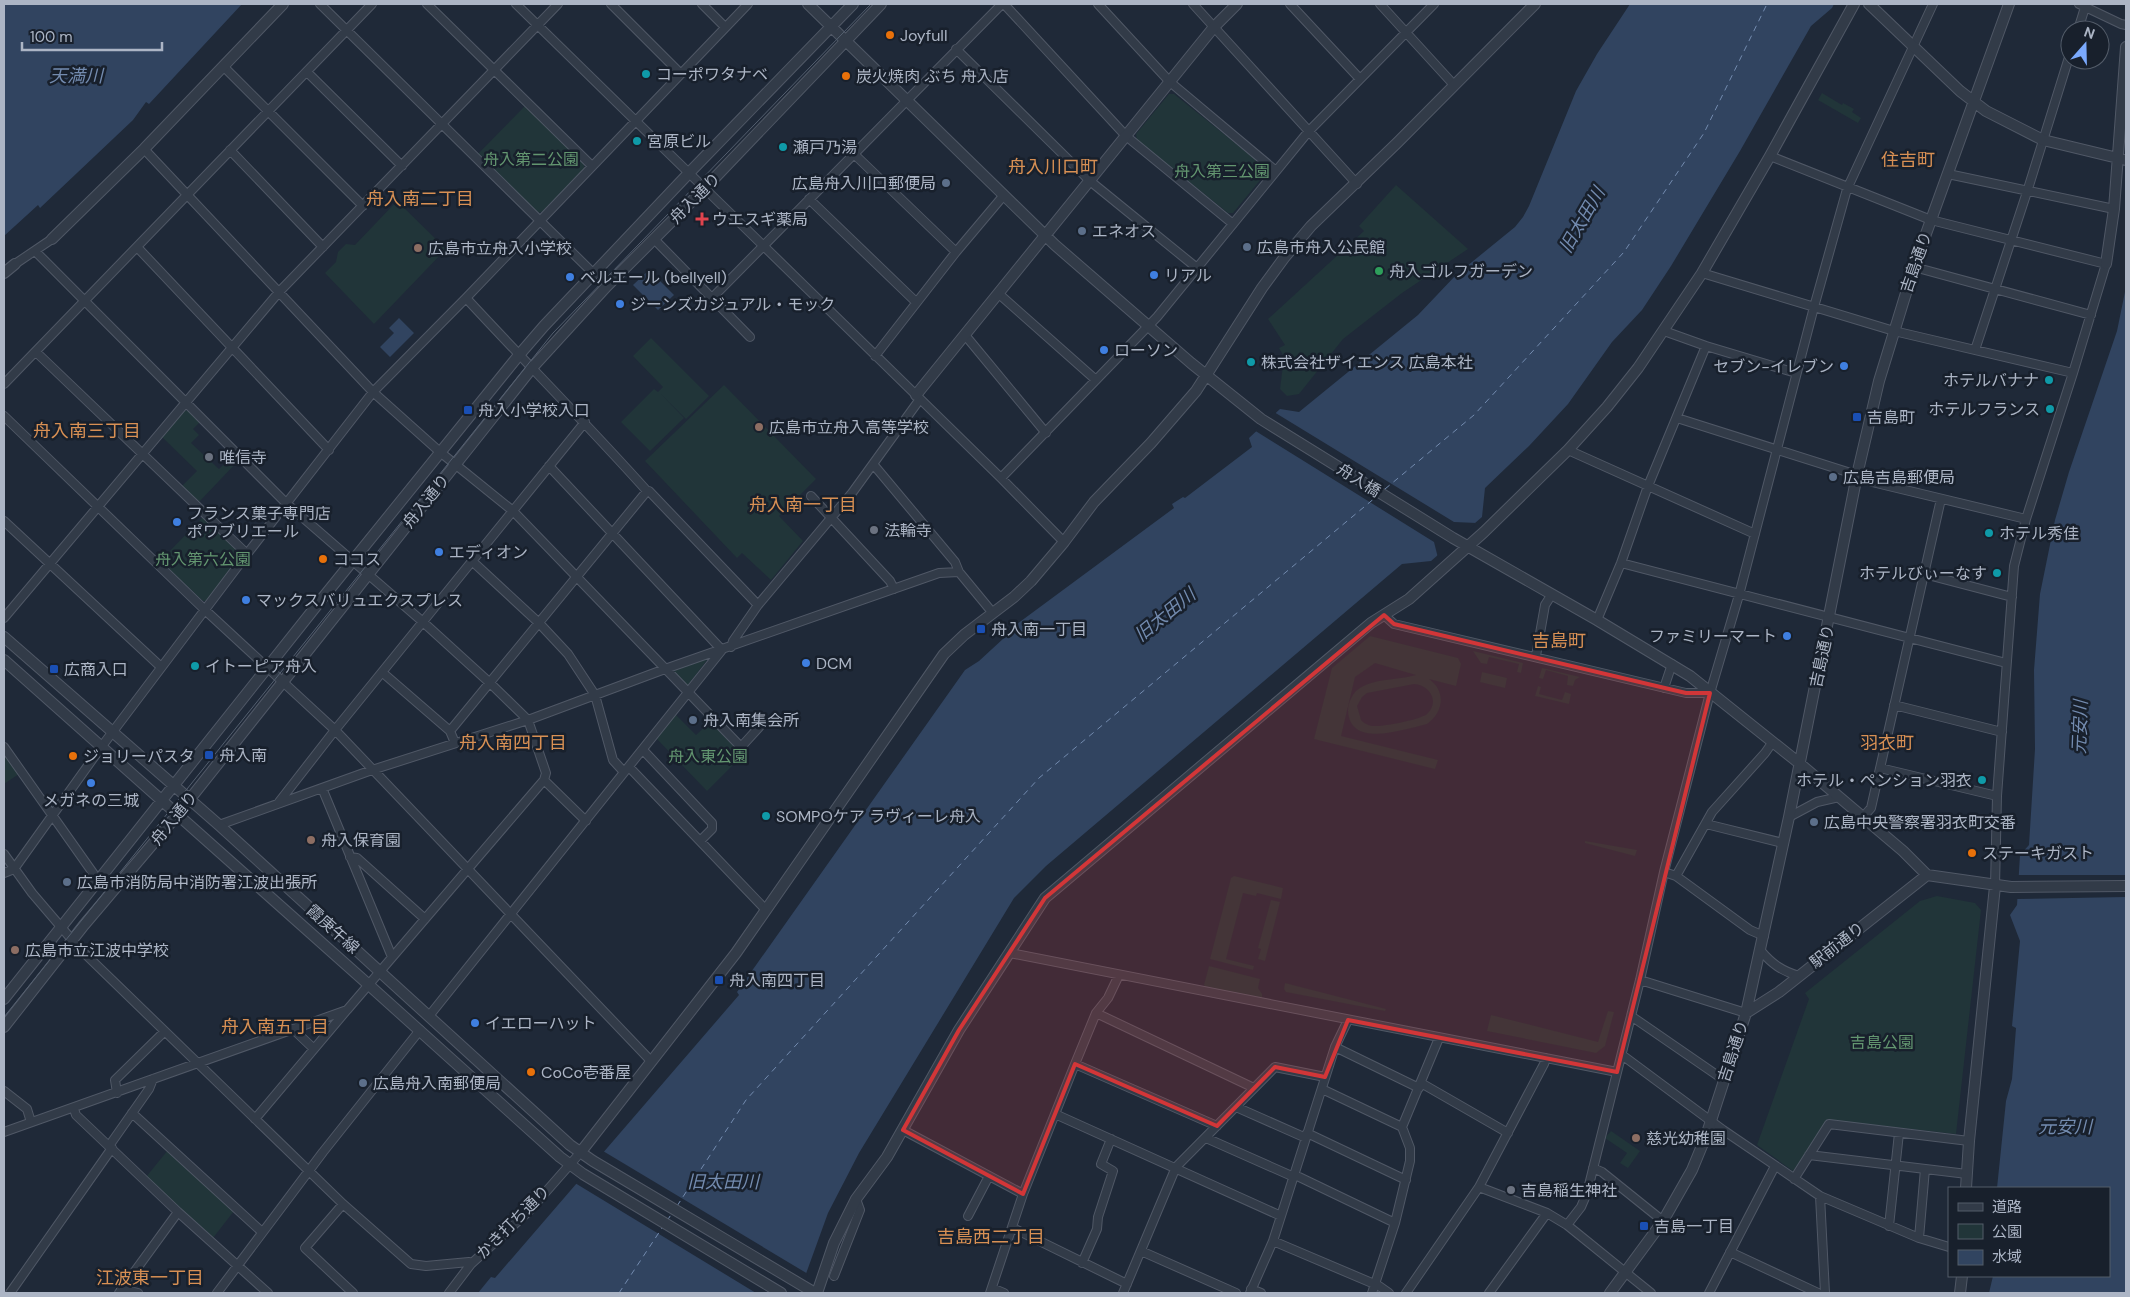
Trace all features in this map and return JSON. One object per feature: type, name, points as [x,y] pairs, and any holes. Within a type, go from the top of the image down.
[{"type":"street","points":[[4,273],[52,239],[144,149],[283,4]]},
{"type":"street","points":[[320,4],[594,274]]},
{"type":"street","points":[[4,384],[372,4]]},
{"type":"street","points":[[427,4],[592,166]]},
{"type":"street","points":[[516,4],[1001,478],[1064,542]]},
{"type":"street","points":[[4,618],[279,292],[443,125],[558,4]]},
{"type":"street","points":[[611,4],[681,74]]},
{"type":"street","points":[[702,4],[725,27]]},
{"type":"street","points":[[4,873],[14,869],[112,732],[373,392],[466,298],[748,4]]},
{"type":"street","name":"舟入橋","points":[[808,4],[1045,236],[1206,375],[1261,419],[1457,540],[1672,664],[1799,763],[1903,851],[1927,875]]},
{"type":"street","name":"舟入通り","points":[[4,999],[519,355],[689,173],[852,4]]},
{"type":"street","name":"舟入通り","points":[[4,1027],[72,940],[178,814],[532,368],[601,293],[705,188],[881,4]]},
{"type":"street","points":[[712,298],[956,49],[1003,4],[1126,136],[1233,224]]},
{"type":"street","points":[[1098,4],[1170,82],[1276,171]]},
{"type":"street","points":[[1193,4],[1357,184]]},
{"type":"street","points":[[732,647],[733,640],[758,605],[852,493],[918,397],[965,335],[1214,26],[1237,4]]},
{"type":"street","points":[[1290,4],[1360,79]]},
{"type":"street","points":[[1380,4],[1454,85]]},
{"type":"street","points":[[1001,478],[1149,325],[1308,132],[1434,4]]},
{"type":"street","points":[[580,1153],[736,953],[944,654],[1025,586],[1064,542],[1094,502],[1151,443],[1196,391],[1262,288],[1284,258],[1312,226],[1357,184],[1535,4]]},
{"type":"street","points":[[813,1291],[834,1243],[856,1200],[887,1157],[959,1030],[1045,898],[1371,623],[1409,599],[1468,546],[1568,450],[1617,394],[1664,331],[1702,273],[1770,156],[1854,4]]},
{"type":"street","points":[[1869,4],[1973,102],[2043,140],[2122,159]]},
{"type":"street","points":[[1567,1225],[1584,1200],[1593,1168],[1622,1056],[1664,872],[1710,693],[1739,595],[1796,373],[1847,189],[1933,4]]},
{"type":"street","name":"吉島通り","points":[[1610,1293],[1664,1221],[1692,1170],[1711,1121],[1746,1013],[1761,951],[1830,618],[1857,475],[1879,381],[1914,267],[2009,4]]},
{"type":"street","points":[[2080,20],[2083,5],[2126,25]]},
{"type":"street","points":[[1966,1187],[1995,886],[1997,796],[2014,566],[2026,519],[2106,264],[2122,159],[2126,47]]},
{"type":"street","points":[[956,49],[1090,181],[1197,268]]},
{"type":"street","points":[[223,66],[363,206]]},
{"type":"street","points":[[1975,350],[2065,70]]},
{"type":"street","points":[[307,72],[402,166]]},
{"type":"street","points":[[144,149],[373,392],[440,452],[513,511],[741,748],[762,725]]},
{"type":"street","points":[[230,150],[323,247]]},
{"type":"street","points":[[854,154],[956,252]]},
{"type":"street","points":[[1770,156],[1847,189],[1931,220],[2106,264]]},
{"type":"street","points":[[1948,174],[2114,209]]},
{"type":"street","points":[[875,356],[956,252],[1004,196]]},
{"type":"street","points":[[810,199],[916,302]]},
{"type":"street","points":[[654,239],[750,337]]},
{"type":"street","points":[[137,247],[329,450]]},
{"type":"street","points":[[35,251],[286,503],[423,622],[528,720],[546,773],[544,780],[255,1119]]},
{"type":"street","points":[[1914,267],[2091,314]]},
{"type":"street","points":[[1702,273],[1894,331],[2073,373]]},
{"type":"street","points":[[999,294],[1096,380]]},
{"type":"street","points":[[466,298],[585,422],[646,491],[649,491],[758,605]]},
{"type":"street","points":[[1664,331],[1706,346],[1796,373]]},
{"type":"street","points":[[965,335],[1046,433]]},
{"type":"street","points":[[1597,620],[1621,563],[1648,486],[1706,346]]},
{"type":"street","points":[[36,352],[247,554]]},
{"type":"street","points":[[4,416],[205,610],[335,730],[467,871],[651,1061]]},
{"type":"street","points":[[1677,418],[1857,475],[1872,482],[2026,519]]},
{"type":"street","points":[[278,803],[585,422]]},
{"type":"street","points":[[1568,450],[1755,534]]},
{"type":"street","points":[[873,464],[955,562],[960,572],[992,612]]},
{"type":"street","points":[[549,466],[722,650]]},
{"type":"street","points":[[450,731],[578,577],[646,491]]},
{"type":"street","points":[[811,496],[890,581],[894,589]]},
{"type":"street","points":[[1863,817],[1871,808],[1941,499]]},
{"type":"street","points":[[4,521],[161,667]]},
{"type":"street","points":[[472,561],[539,623],[568,654],[595,695],[613,760],[626,769],[700,841],[766,910]]},
{"type":"street","points":[[1621,563],[2006,663]]},
{"type":"street","points":[[219,825],[372,770],[528,720],[665,669],[939,573],[960,572]]},
{"type":"street","points":[[1924,574],[2012,597]]},
{"type":"street","points":[[1536,656],[1545,606],[1552,594]]},
{"type":"street","points":[[1384,615],[1394,624],[1536,656],[1686,693],[1710,693]]},
{"type":"street","name":"霞庚午線","points":[[4,637],[219,825],[580,1153],[813,1291]]},
{"type":"street","points":[[429,1016],[722,650]]},
{"type":"street","points":[[4,660],[569,1164],[781,1293]]},
{"type":"street","points":[[1664,688],[1672,664]]},
{"type":"street","points":[[383,673],[450,731],[455,743]]},
{"type":"street","points":[[1894,704],[2002,732]]},
{"type":"street","points":[[1676,876],[1717,805],[1765,754],[1772,743]]},
{"type":"street","points":[[4,747],[98,880]]},
{"type":"street","points":[[643,750],[712,823],[712,829],[700,841]]},
{"type":"street","points":[[1880,768],[1997,796]]},
{"type":"street","points":[[544,780],[586,821]]},
{"type":"street","points":[[322,788],[392,957]]},
{"type":"street","points":[[1789,816],[1817,802],[1839,797]]},
{"type":"street","points":[[1706,824],[1783,843]]},
{"type":"street","points":[[4,855],[32,893],[72,940],[196,1064],[343,1204],[411,1264],[426,1266],[468,1262],[471,1264]]},
{"type":"street","points":[[350,857],[356,858],[425,919]]},
{"type":"street","points":[[1664,872],[1676,876],[1750,930],[1764,936]]},
{"type":"street","points":[[1927,875],[1995,886],[2126,886]]},
{"type":"street","name":"駅前通り","points":[[1746,1013],[1779,992],[1927,875]]},
{"type":"street","points":[[1761,951],[1780,969],[1799,976]]},
{"type":"street","points":[[1010,953],[1617,1072]]},
{"type":"street","points":[[1004,1293],[991,1290],[1023,1194],[1096,1013],[1108,998],[1119,975]]},
{"type":"street","points":[[1640,980],[1746,1013]]},
{"type":"street","points":[[4,1132],[347,1010]]},
{"type":"street","points":[[1096,1013],[1254,1088]]},
{"type":"street","points":[[1631,1016],[1724,1080]]},
{"type":"street","points":[[1261,1293],[1251,1291],[1273,1241],[1335,1047],[1348,1020]]},
{"type":"street","points":[[293,1029],[314,1049]]},
{"type":"street","points":[[217,1293],[308,1170],[420,1030]]},
{"type":"street","points":[[117,1093],[115,1080],[164,1032]]},
{"type":"street","points":[[1402,1127],[1440,1038]]},
{"type":"street","points":[[1335,1047],[1420,1086],[1508,1133]]},
{"type":"street","points":[[1622,1056],[1711,1121],[1820,1196],[1919,1238],[1948,1247]]},
{"type":"street","points":[[1406,1293],[1479,1187],[1546,1058]]},
{"type":"street","points":[[1075,1064],[1217,1126]]},
{"type":"street","points":[[1123,1293],[1176,1167],[1275,1067],[1325,1077]]},
{"type":"street","points":[[10,1293],[111,1147],[154,1080]]},
{"type":"street","points":[[1322,1089],[1402,1127],[1410,1148],[1410,1161],[1395,1223],[1373,1290]]},
{"type":"street","points":[[4,1091],[27,1109],[31,1122]]},
{"type":"street","points":[[1236,1107],[1406,1180]]},
{"type":"street","points":[[74,1108],[76,1115],[236,1266],[268,1293]]},
{"type":"street","points":[[132,1114],[262,1232]]},
{"type":"street","points":[[1055,1114],[1281,1216]]},
{"type":"street","points":[[1794,1179],[1829,1124],[1969,1141]]},
{"type":"street","points":[[903,1130],[1023,1194]]},
{"type":"street","points":[[1890,1226],[1899,1133]]},
{"type":"street","points":[[1206,1138],[1395,1223]]},
{"type":"street","points":[[1082,1263],[1097,1229],[1098,1217],[1113,1171],[1102,1164],[1111,1139]]},
{"type":"street","name":"かき打ち通り","points":[[449,1293],[471,1264],[528,1211],[580,1153]]},
{"type":"street","points":[[1809,1156],[1967,1174]]},
{"type":"street","points":[[1708,1293],[1775,1166]]},
{"type":"street","points":[[1593,1168],[1602,1172],[1664,1221]]},
{"type":"street","points":[[1919,1238],[1925,1169]]},
{"type":"street","points":[[968,1216],[989,1176]]},
{"type":"street","points":[[1479,1187],[1547,1213],[1567,1225],[1651,1293]]},
{"type":"street","points":[[1820,1196],[1825,1293]]},
{"type":"street","points":[[834,1276],[860,1210],[856,1200]]},
{"type":"street","points":[[343,1204],[305,1248],[353,1293]]},
{"type":"street","points":[[138,1293],[120,1291],[178,1212]]},
{"type":"street","points":[[1489,1293],[1547,1213]]},
{"type":"street","points":[[1013,1228],[1127,1284]]},
{"type":"street","points":[[1273,1241],[1373,1290]]},
{"type":"street","points":[[1140,1251],[1236,1293]]},
{"type":"street","points":[[1730,1252],[1818,1293]]},
{"type":"street","points":[[1960,1293],[1962,1277]]},
{"type":"street","points":[[1373,1290],[1379,1286],[1389,1293]]},
{"type":"highlighted area","points":[[1384,615],[1394,624],[1686,693],[1710,693],[1617,1072],[1348,1020],[1325,1077],[1275,1067],[1217,1126],[1075,1064],[1023,1194],[903,1130],[959,1030],[1045,898]]},
{"type":"green space","points":[[1822,93],[1842,105],[1843,103],[1854,109],[1852,112],[1861,118],[1858,123],[1818,100]]},
{"type":"green space","name":"舟入第三公園","points":[[1169,94],[1174,94],[1265,167],[1266,173],[1233,213],[1228,213],[1137,140],[1136,134]]},
{"type":"green space","name":"舟入第二公園","points":[[525,106],[584,163],[584,169],[542,212],[537,213],[477,155]]},
{"type":"green space","name":"舟入ゴルフガーデン","points":[[1396,185],[1468,249],[1402,293],[1343,339],[1299,394],[1287,396],[1280,389],[1284,357],[1279,348],[1285,345],[1268,319],[1364,231],[1359,226]]},
{"type":"green space","points":[[397,201],[446,249],[374,324],[325,273],[336,262],[338,252],[346,244],[355,245]]},
{"type":"green space","points":[[651,338],[709,396],[686,419],[660,393],[684,418],[650,451],[621,422],[654,389],[658,392],[663,387],[633,356]]},
{"type":"green space","points":[[724,385],[816,479],[779,516],[803,541],[771,580],[742,553],[737,558],[645,461]]},
{"type":"green space","name":"唯信寺","points":[[189,410],[200,422],[193,429],[199,435],[191,443],[219,469],[233,455],[239,460],[198,503],[181,487],[197,471],[162,437],[184,411]]},
{"type":"green space","name":"舟入第六公園","points":[[204,516],[240,551],[241,557],[208,601],[203,601],[160,561]]},
{"type":"green space","points":[[1370,636],[1458,658],[1461,664],[1456,686],[1429,679],[1438,689],[1441,702],[1440,708],[1433,719],[1427,724],[1380,734],[1358,730],[1351,723],[1348,708],[1353,695],[1360,688],[1373,682],[1416,675],[1375,663],[1355,677],[1341,736],[1438,760],[1435,769],[1314,739],[1332,668]],"holes":[[[1414,684],[1420,685],[1429,691],[1433,699],[1431,709],[1424,716],[1379,726],[1369,725],[1361,720],[1357,706],[1362,697],[1367,693]]]},
{"type":"green space","points":[[1473,651],[1523,663],[1521,673],[1517,672],[1519,664],[1489,657],[1487,664],[1481,663]]},
{"type":"green space","points":[[705,659],[707,660],[688,685],[674,673],[674,671]]},
{"type":"green space","points":[[1542,668],[1580,677],[1575,680],[1573,686],[1567,685],[1568,676],[1546,670],[1543,679],[1539,678]]},
{"type":"green space","points":[[1482,672],[1507,678],[1505,688],[1480,682]]},
{"type":"green space","points":[[1538,686],[1541,687],[1539,694],[1562,700],[1565,692],[1571,694],[1569,704],[1535,696]]},
{"type":"green space","name":"舟入東公園","points":[[675,714],[696,735],[710,722],[743,755],[707,791],[656,738]]},
{"type":"green space","points":[[4,750],[19,774],[4,784]]},
{"type":"green space","points":[[1585,841],[1637,850],[1635,856],[1585,843]]},
{"type":"green space","points":[[1234,876],[1283,888],[1281,899],[1257,893],[1256,896],[1243,893],[1226,959],[1254,966],[1253,970],[1210,959],[1231,878]]},
{"type":"green space","name":"吉島公園","points":[[1937,896],[1975,903],[1981,910],[1956,1134],[1829,1120],[1793,1171],[1757,1145],[1809,999],[1805,993],[1920,901]]},
{"type":"green space","points":[[1271,900],[1280,902],[1265,961],[1258,959],[1261,949],[1258,948]]},
{"type":"green space","points":[[1209,966],[1260,979],[1258,988],[1262,998],[1206,988],[1204,985]]},
{"type":"green space","points":[[1285,983],[1386,1009],[1385,1011],[1286,992],[1284,989]]},
{"type":"green space","points":[[1608,1011],[1614,1012],[1605,1046],[1596,1053],[1487,1031],[1491,1015],[1598,1042]]},
{"type":"green space","points":[[1611,1131],[1640,1151],[1628,1168],[1620,1163],[1627,1153],[1605,1138]]},
{"type":"green space","points":[[168,1150],[234,1211],[213,1238],[146,1177]]},
{"type":"water","name":"天満川","points":[[4,4],[242,4],[149,104],[146,102],[133,120],[40,208],[38,205],[4,236]]},
{"type":"water","name":"旧太田川","points":[[1630,4],[1834,4],[1832,8],[1811,26],[1740,151],[1671,266],[1642,310],[1612,342],[1568,404],[1529,446],[1485,488],[1482,517],[1431,561],[1402,564],[1046,866],[1014,898],[859,1153],[828,1213],[799,1293],[478,1293],[491,1277],[495,1278],[739,995],[737,992],[965,670],[979,661],[1004,638],[1002,635],[1174,508],[1172,504],[1183,497],[1185,498],[1252,447],[1249,438],[1280,409],[1299,412],[1418,315],[1456,275],[1515,227],[1529,206],[1576,91],[1597,54]]},
{"type":"water","points":[[649,270],[674,295],[658,310],[633,285]]},
{"type":"water","name":"元安川","points":[[2126,287],[2126,1293],[1989,1293],[1993,1277],[2110,1277],[2110,1187],[1997,1187],[2006,1101],[2012,1079],[2016,1028],[2012,1026],[2020,941],[2010,915],[2017,905],[2020,855],[2029,845],[2035,749],[2034,670],[2040,594],[2055,520],[2069,472],[2117,331]]},
{"type":"water","points":[[399,318],[414,333],[390,357],[380,347],[394,333],[389,328]]},
{"type":"pier","points":[[1274,412],[1454,522],[1477,523],[1438,558],[1434,542],[1254,430]]},
{"type":"pier","points":[[2016,875],[2126,875],[2126,897],[2016,899]]},
{"type":"pier","points":[[603,1151],[808,1274],[802,1293],[756,1293],[575,1183]]},
{"type":"ferry route","points":[[1385,489],[1474,415],[1624,252],[1704,133],[1767,4]]},
{"type":"ferry route","points":[[677,1206],[746,1100],[1039,778],[1376,497]]},
{"type":"ferry route","points":[[667,1221],[672,1213]]},
{"type":"ferry route","points":[[619,1293],[662,1228]]},
{"type":"tram line","points":[[4,1017],[553,333],[871,4]]},
{"type":"place","name":"Joyfull","points":[[890,35]]},
{"type":"place","name":"コーポワタナベ","points":[[646,74]]},
{"type":"place","name":"炭火焼肉 ぶち 舟入店","points":[[846,76]]},
{"type":"place","name":"宮原ビル","points":[[637,141]]},
{"type":"place","name":"瀬戸乃湯","points":[[783,147]]},
{"type":"place","name":"広島舟入川口郵便局","points":[[946,183]]},
{"type":"place","name":"ウエスギ薬局","points":[[702,219]]},
{"type":"place","name":"エネオス","points":[[1082,231]]},
{"type":"place","name":"広島市舟入公民館","points":[[1247,247]]},
{"type":"place","name":"広島市立舟入小学校","points":[[418,248]]},
{"type":"place","name":"舟入ゴルフガーデン","points":[[1379,271]]},
{"type":"place","name":"リアル","points":[[1154,275]]},
{"type":"place","name":"ベルエール (bellyell)","points":[[570,277]]},
{"type":"place","name":"ジーンズカジュアル・モック","points":[[620,304]]},
{"type":"place","name":"ローソン","points":[[1104,350]]},
{"type":"place","name":"株式会社ザイエンス 広島本社","points":[[1251,362]]},
{"type":"place","name":"セブン-イレブン","points":[[1844,366]]},
{"type":"place","name":"ホテルバナナ","points":[[2049,380]]},
{"type":"place","name":"ホテルフランス","points":[[2050,409]]},
{"type":"place","name":"舟入小学校入口","points":[[468,410]]},
{"type":"place","name":"吉島町","points":[[1857,417]]},
{"type":"place","name":"広島市立舟入高等学校","points":[[759,427]]},
{"type":"place","name":"唯信寺","points":[[209,457]]},
{"type":"place","name":"広島吉島郵便局","points":[[1833,477]]},
{"type":"place","name":"フランス菓子専門店 ポワブリエール","points":[[177,522]]},
{"type":"place","name":"法輪寺","points":[[874,530]]},
{"type":"place","name":"ホテル秀佳","points":[[1989,533]]},
{"type":"place","name":"エディオン","points":[[439,552]]},
{"type":"place","name":"ココス","points":[[323,559]]},
{"type":"place","name":"ホテルびぃーなす","points":[[1997,573]]},
{"type":"place","name":"マックスバリュエクスプレス","points":[[246,600]]},
{"type":"place","name":"舟入南一丁目","points":[[981,629]]},
{"type":"place","name":"ファミリーマート","points":[[1787,636]]},
{"type":"place","name":"DCM","points":[[806,663]]},
{"type":"place","name":"イトーピア舟入","points":[[195,666]]},
{"type":"place","name":"広商入口","points":[[54,669]]},
{"type":"place","name":"舟入南集会所","points":[[693,720]]},
{"type":"place","name":"舟入南","points":[[209,755]]},
{"type":"place","name":"ジョリーパスタ","points":[[73,756]]},
{"type":"place","name":"ホテル・ペンション羽衣","points":[[1982,780]]},
{"type":"place","name":"メガネの三城","points":[[91,783]]},
{"type":"place","name":"SOMPOケア ラヴィーレ舟入","points":[[766,816]]},
{"type":"place","name":"広島中央警察署羽衣町交番","points":[[1814,822]]},
{"type":"place","name":"舟入保育園","points":[[311,840]]},
{"type":"place","name":"ステーキガスト","points":[[1972,853]]},
{"type":"place","name":"広島市消防局中消防署江波出張所","points":[[67,882]]},
{"type":"place","name":"広島市立江波中学校","points":[[15,950]]},
{"type":"place","name":"舟入南四丁目","points":[[719,980]]},
{"type":"place","name":"イエローハット","points":[[475,1023]]},
{"type":"place","name":"CoCo壱番屋","points":[[531,1072]]},
{"type":"place","name":"広島舟入南郵便局","points":[[363,1083]]},
{"type":"place","name":"慈光幼稚園","points":[[1636,1138]]},
{"type":"place","name":"吉島稲生神社","points":[[1511,1190]]},
{"type":"place","name":"吉島一丁目","points":[[1644,1226]]},
{"type":"district","name":"住吉町","points":[[1908,160]]},
{"type":"district","name":"舟入川口町","points":[[1053,167]]},
{"type":"district","name":"舟入南二丁目","points":[[420,199]]},
{"type":"district","name":"舟入南三丁目","points":[[87,431]]},
{"type":"district","name":"舟入南一丁目","points":[[803,505]]},
{"type":"district","name":"吉島町","points":[[1559,641]]},
{"type":"district","name":"舟入南四丁目","points":[[513,743]]},
{"type":"district","name":"羽衣町","points":[[1887,743]]},
{"type":"district","name":"舟入南五丁目","points":[[275,1027]]},
{"type":"district","name":"吉島西二丁目","points":[[991,1237]]},
{"type":"district","name":"江波東一丁目","points":[[150,1278]]}]
